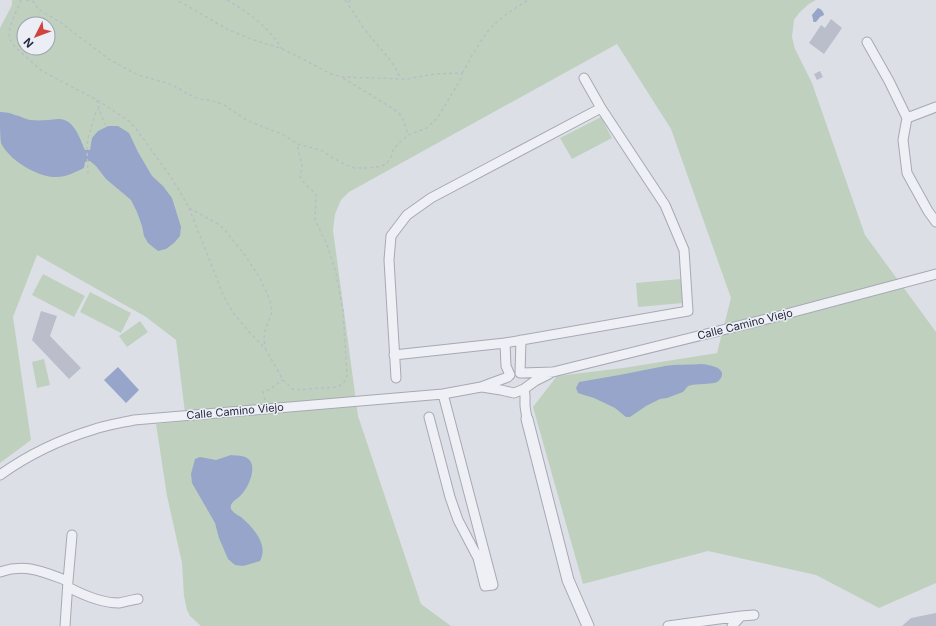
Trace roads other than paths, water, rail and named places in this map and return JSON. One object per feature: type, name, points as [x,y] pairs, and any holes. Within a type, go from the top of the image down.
[{"type":"street","points":[[868,42],[907,118],[902,140],[907,173],[928,211],[936,222]]},
{"type":"street","points":[[394,355],[505,343],[688,311],[684,250],[665,205],[601,108],[584,78]]},
{"type":"street","points":[[907,118],[936,107]]},
{"type":"street","points":[[396,378],[389,260],[391,236],[407,215],[431,198],[601,108]]},
{"type":"street","name":"Calle Camino Viejo","points":[[521,373],[553,372],[771,318],[936,274]]},
{"type":"street","points":[[521,340],[521,373]]},
{"type":"street","points":[[505,343],[506,366],[509,376]]},
{"type":"street","name":"Calle Camino Viejo","points":[[526,388],[535,381],[553,372]]},
{"type":"street","points":[[527,419],[519,401],[508,390],[506,385],[506,381],[509,376],[515,373],[521,373],[526,376],[529,382],[526,388],[525,406],[527,419],[568,580],[588,626]]},
{"type":"street","name":"Calle Camino Viejo","points":[[0,475],[52,445],[92,430],[134,420],[443,394],[481,387],[509,376]]},
{"type":"street","name":"Calle Camino Viejo","points":[[481,387],[512,393]]},
{"type":"street","points":[[512,393],[526,388]]},
{"type":"street","points":[[429,418],[456,514],[478,558],[485,586],[493,585],[443,394]]},
{"type":"street","points":[[65,626],[72,535]]},
{"type":"street","points":[[0,572],[10,568],[37,570],[68,584],[92,598],[118,603],[138,600]]},
{"type":"street","points":[[672,626],[754,615]]},
{"type":"street","points":[[732,626],[742,616]]},
{"type":"water","points":[[818,8],[824,15],[814,22],[812,15]]},
{"type":"water","points":[[0,112],[10,113],[30,120],[64,120],[72,125],[76,130],[85,150],[90,150],[92,138],[98,131],[108,126],[118,126],[129,133],[152,176],[163,186],[172,198],[181,227],[180,236],[166,249],[158,251],[148,243],[131,200],[106,179],[90,161],[85,162],[84,168],[62,177],[39,174],[24,166],[10,155],[1,143]]},
{"type":"water","points":[[702,364],[719,369],[722,374],[721,378],[715,383],[688,386],[683,392],[660,399],[646,406],[630,417],[626,417],[615,408],[594,398],[578,393],[576,388],[579,382],[665,366]]},
{"type":"water","points":[[118,367],[139,390],[126,403],[104,380]]},
{"type":"water","points":[[231,455],[247,458],[252,466],[252,471],[247,487],[244,492],[232,503],[231,509],[234,513],[246,521],[255,531],[263,549],[260,561],[243,566],[235,565],[228,559],[219,538],[215,523],[192,483],[191,474],[195,459],[200,457],[216,460]]}]
